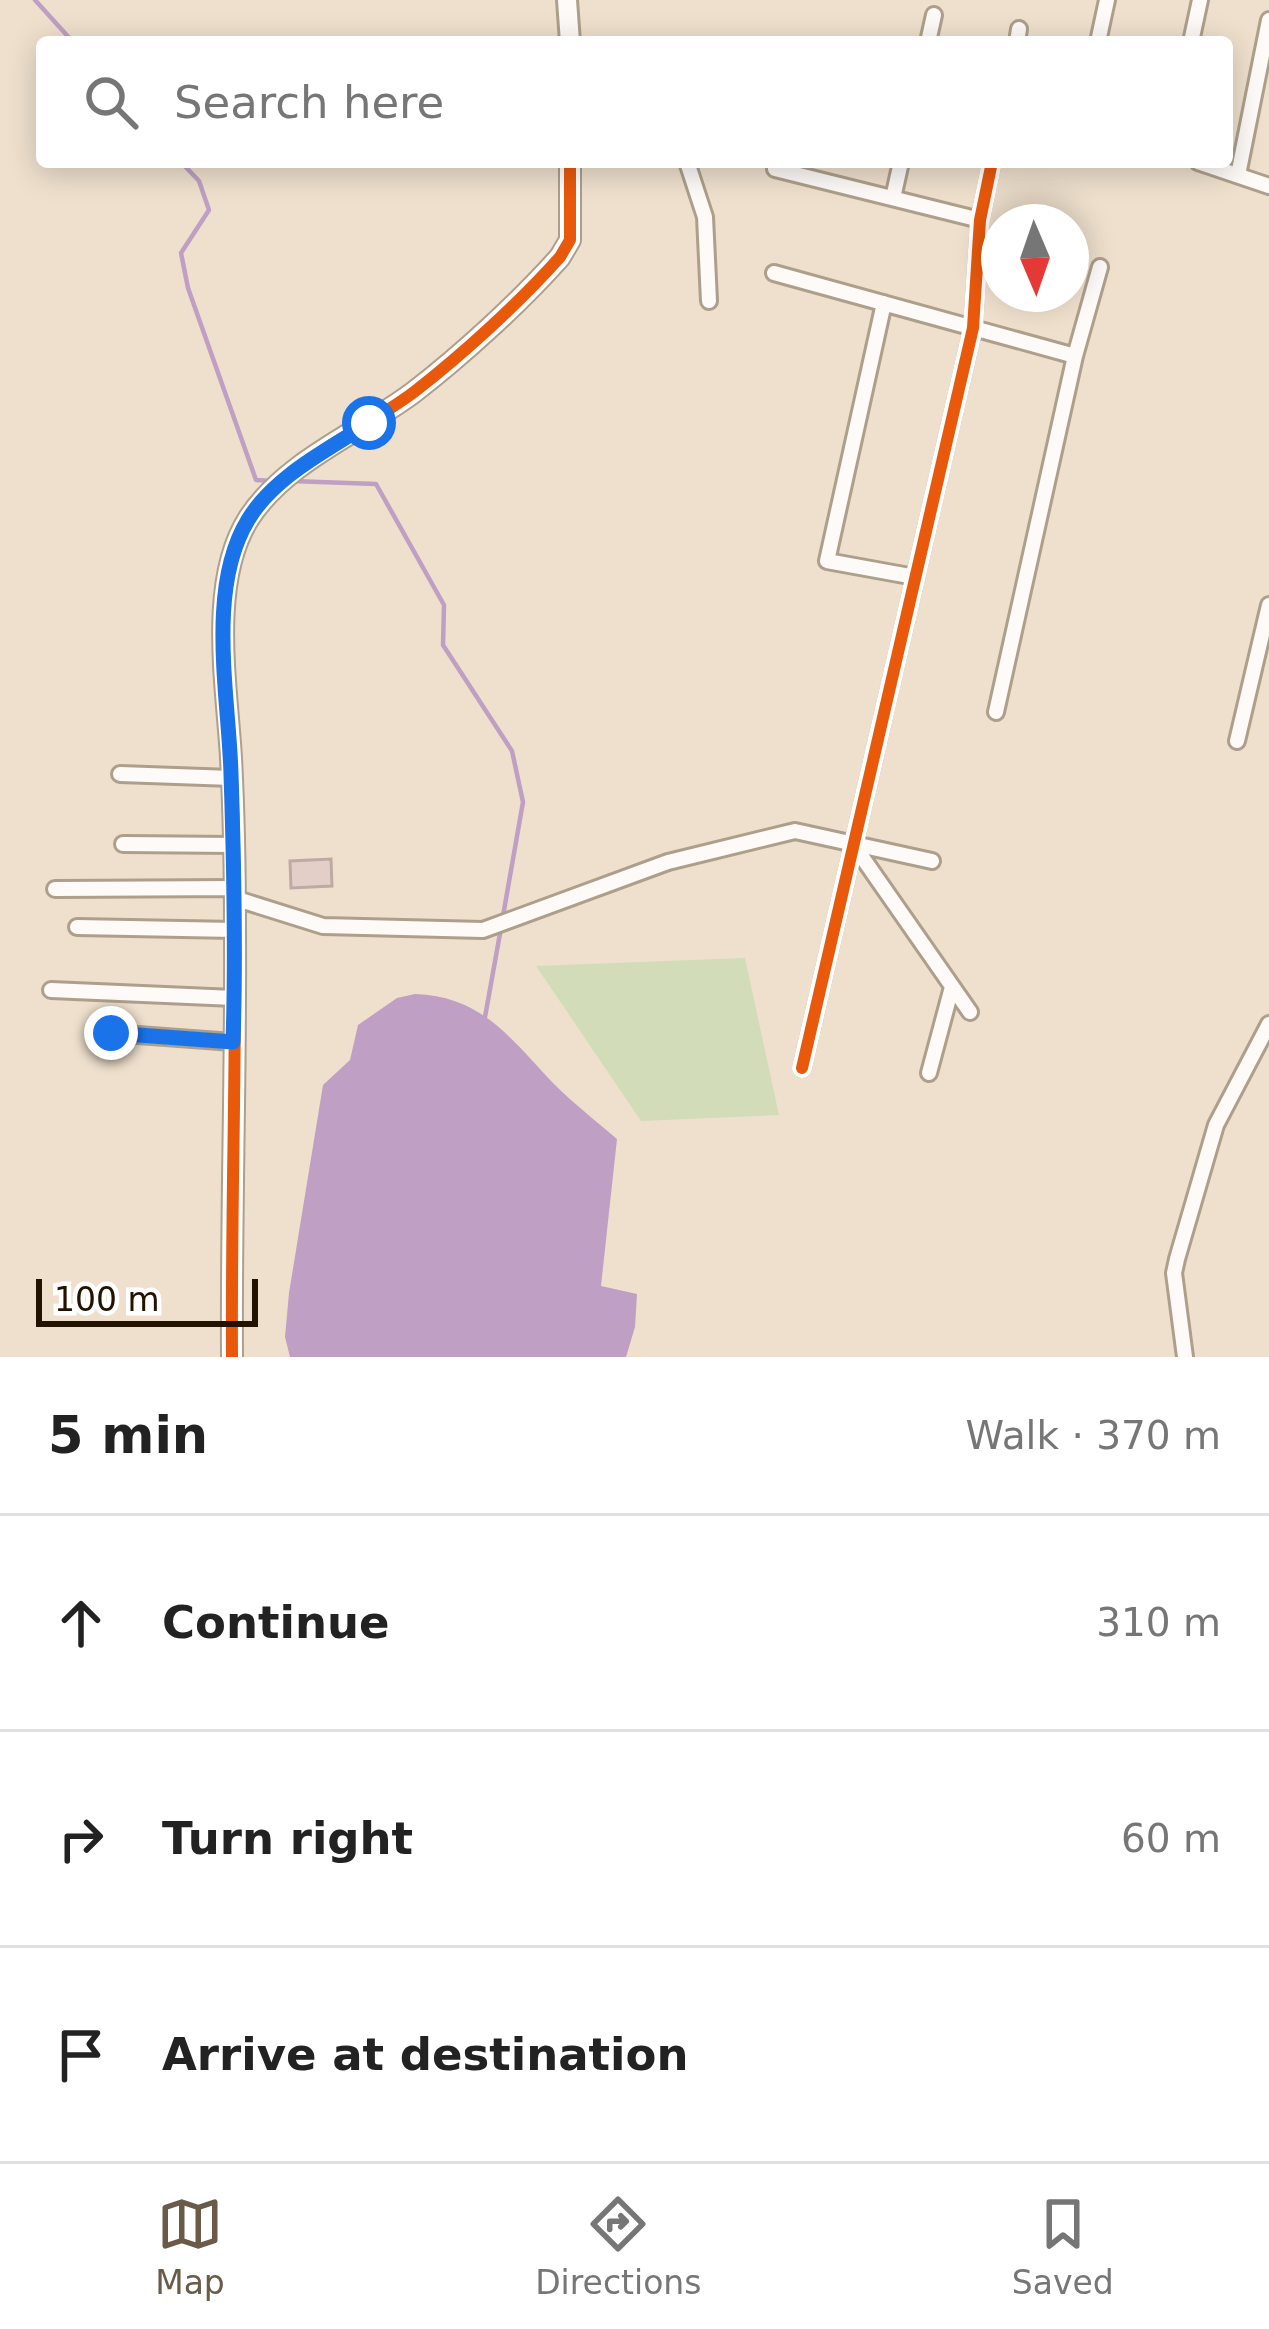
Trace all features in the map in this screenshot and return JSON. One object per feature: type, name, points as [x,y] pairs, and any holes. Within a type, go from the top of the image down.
[{"type":"street","points":[[567,0],[570,36]]},
{"type":"street","points":[[1099,36],[1107,0]]},
{"type":"street","points":[[1192,36],[1200,0]]},
{"type":"street","points":[[929,36],[934,15]]},
{"type":"street","points":[[1238,175],[1261,104],[1269,20]]},
{"type":"street","points":[[232,1357],[235,930],[225,688],[226,583],[235,547],[266,495],[413,393],[539,280],[570,240],[570,168]]},
{"type":"street","points":[[689,168],[705,218],[709,301]]},
{"type":"street","points":[[893,198],[900,168]]},
{"type":"street","points":[[802,1068],[974,328],[980,220],[991,168]]},
{"type":"street","points":[[1216,168],[1269,185]]},
{"type":"street","points":[[775,169],[980,220]]},
{"type":"street","points":[[996,712],[1075,356],[1100,266]]},
{"type":"street","points":[[774,273],[1075,356]]},
{"type":"street","points":[[884,303],[826,561],[915,577]]},
{"type":"street","points":[[1237,741],[1269,605]]},
{"type":"street","points":[[120,773],[232,778]]},
{"type":"street","points":[[55,889],[234,893],[323,926],[483,930],[668,862],[796,831],[932,861]]},
{"type":"street","points":[[123,844],[233,845]]},
{"type":"street","points":[[853,844],[970,1012]]},
{"type":"street","points":[[77,927],[235,930]]},
{"type":"street","points":[[929,1072],[952,987]]},
{"type":"street","points":[[51,990],[235,998]]},
{"type":"street","points":[[1185,1357],[1174,1273],[1177,1259],[1216,1125],[1269,1024]]},
{"type":"street","points":[[111,1033],[233,1042]]},
{"type":"green space","points":[[745,958],[779,1115],[641,1121],[536,966]]},
{"type":"shaded area","points":[[415,994],[477,1011],[617,1139],[601,1286],[637,1294],[635,1327],[626,1357],[290,1357],[285,1337],[289,1293],[323,1085],[350,1060],[358,1025],[397,998]]},
{"type":"building","points":[[331,859],[332,886],[291,888],[290,861]]},
{"type":"waterway","points":[[35,0],[68,36]]},
{"type":"waterway","points":[[187,168],[199,181],[209,210],[181,253],[188,288],[256,480],[274,481]]},
{"type":"waterway","points":[[291,481],[376,484],[444,605],[443,645],[512,751],[523,802],[503,916]]},
{"type":"waterway","points":[[485,1017],[501,928]]},
{"type":"cycle path","points":[[232,1357],[235,887],[223,635],[228,572],[249,518],[283,480],[432,377],[509,310],[560,257],[570,240],[570,168]]},
{"type":"cycle path","points":[[802,1068],[973,328],[980,220],[991,168]]},
{"type":"route","points":[[111,1033],[233,1042],[235,930],[225,688],[226,583],[247,520],[266,495],[369,423]]}]
